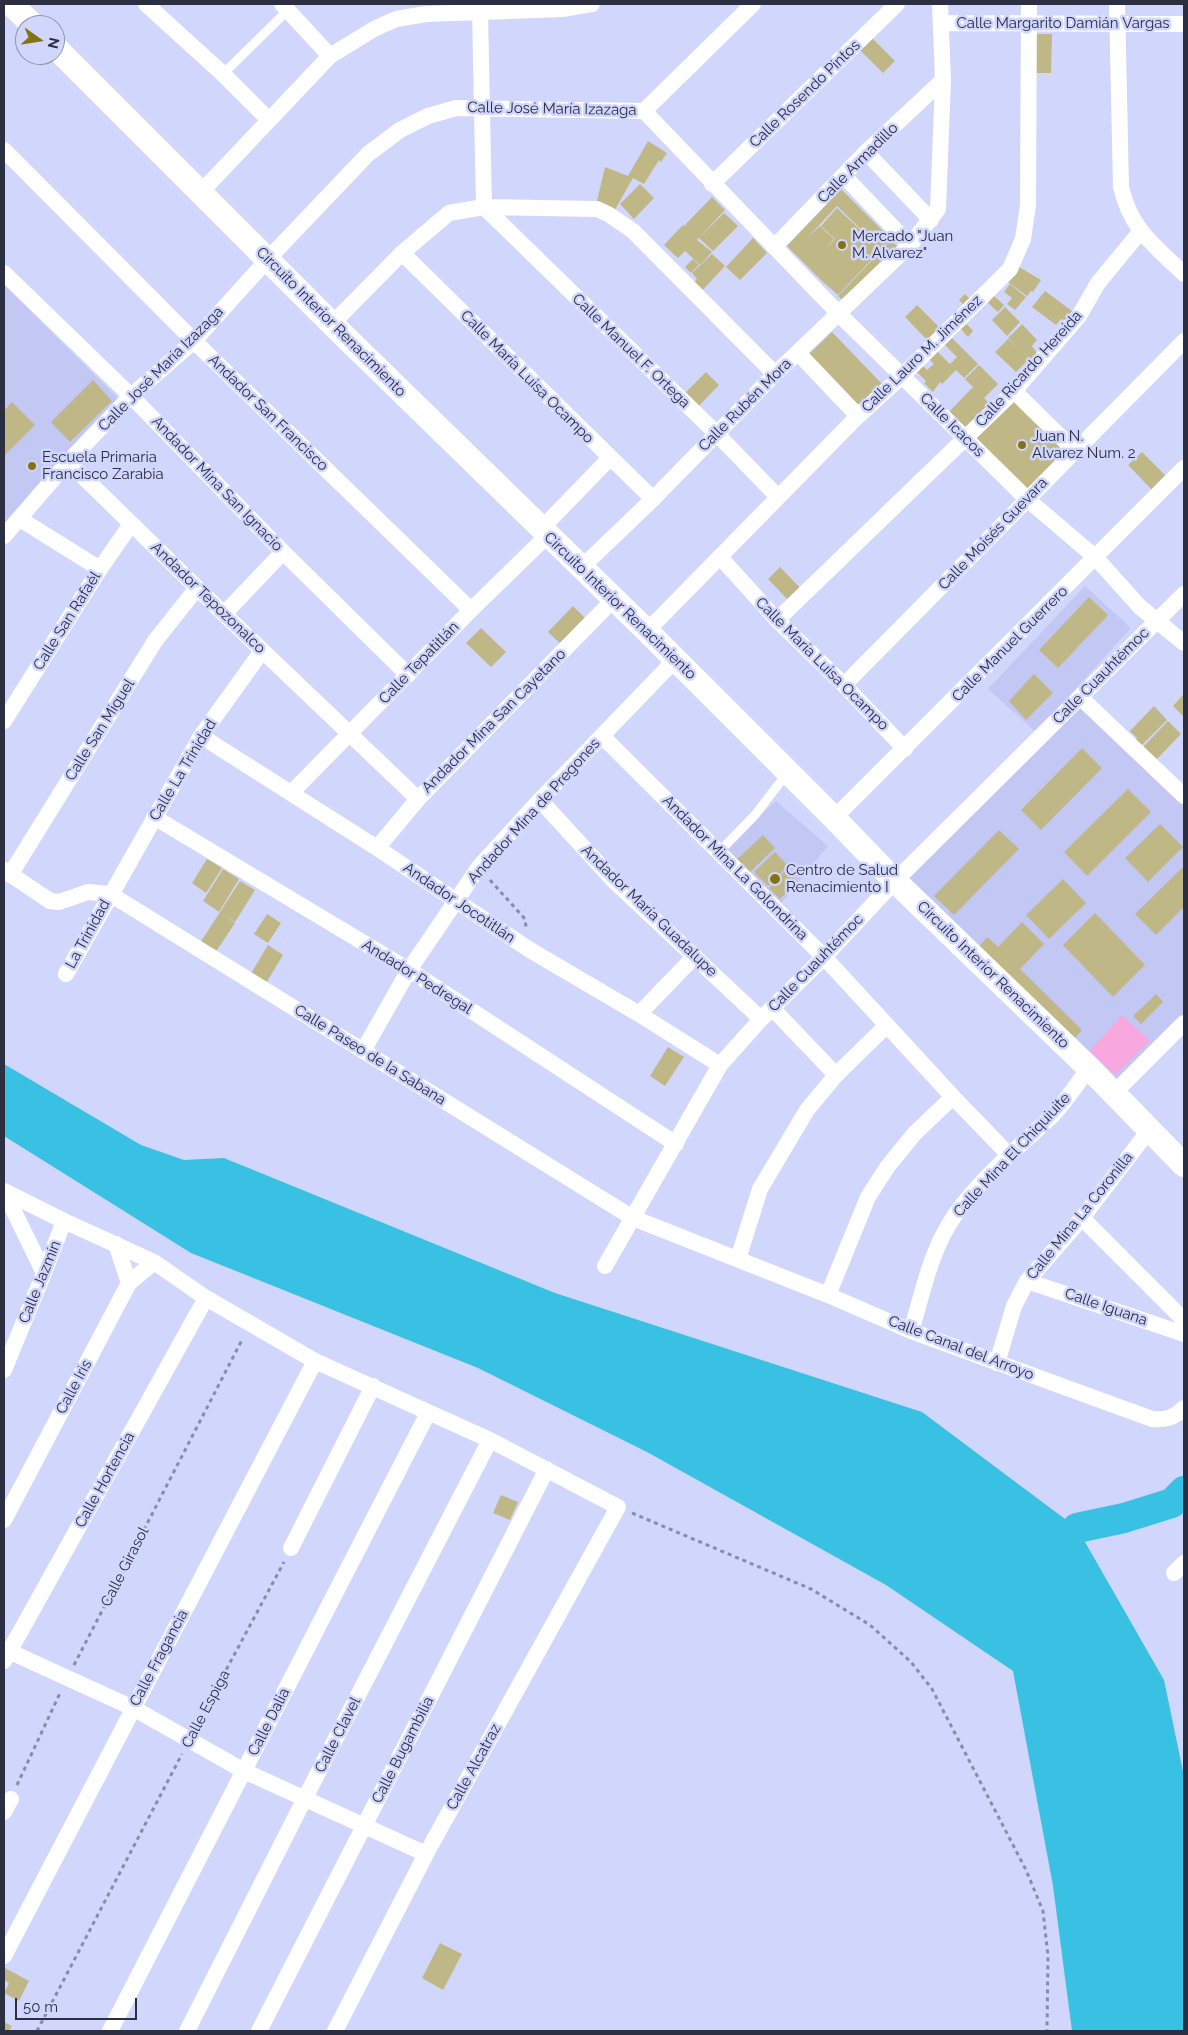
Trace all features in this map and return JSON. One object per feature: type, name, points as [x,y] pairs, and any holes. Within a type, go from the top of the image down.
[{"type":"main road","points":[[14,5],[24,15]]},
{"type":"main road","name":"Circuito Interior Renacimiento","points":[[65,57],[332,324],[614,598],[895,881],[1183,1161]]},
{"type":"street","points":[[146,4],[223,74],[269,120]]},
{"type":"street","points":[[201,192],[330,56],[374,29],[396,19],[426,14],[562,9],[592,4]]},
{"type":"street","name":"Calle José María Izazaga","points":[[4,536],[68,462],[131,396],[194,341],[268,259],[368,154],[400,130],[428,116],[456,108],[481,107],[644,112],[751,4]]},
{"type":"street","name":"Calle Rosendo Pintos","points":[[712,184],[897,4]]},
{"type":"street","name":"Calle Rubén Mora","points":[[582,568],[653,500],[775,374],[910,245],[938,209],[943,80],[940,4]]},
{"type":"street","name":"Calle Lauro M. Jiménez","points":[[647,631],[777,496],[858,416],[903,375],[1010,268],[1022,239],[1028,205],[1029,4]]},
{"type":"street","points":[[1117,4],[1121,187],[1126,207],[1140,232],[1184,274]]},
{"type":"street","points":[[285,7],[330,56]]},
{"type":"street","points":[[480,12],[484,207]]},
{"type":"street","name":"Calle Margarito Damián Vargas","points":[[942,23],[1184,24]]},
{"type":"street","name":"Calle Armadillo","points":[[774,247],[866,152],[943,80]]},
{"type":"street","name":"Calle Icacos","points":[[644,112],[838,312],[1027,499],[1096,557],[1140,607],[1184,643]]},
{"type":"street","name":"Andador San Francisco","points":[[4,150],[194,341],[471,610]]},
{"type":"street","points":[[866,152],[931,220]]},
{"type":"street","points":[[844,176],[910,245]]},
{"type":"street","points":[[332,324],[402,254],[449,212],[484,207],[597,209],[608,214],[633,232],[775,374]]},
{"type":"street","name":"Calle Manuel F. Ortega","points":[[484,207],[777,496]]},
{"type":"street","name":"Calle Ricardo Hereida","points":[[777,620],[966,439],[1014,390],[1078,316],[1098,283],[1140,232]]},
{"type":"street","name":"Calle María Luisa Ocampo","points":[[402,254],[653,500]]},
{"type":"street","name":"Andador Mina San Ignacio","points":[[4,273],[131,396],[283,552],[408,675]]},
{"type":"street","name":"Calle Moisés Guevara","points":[[844,685],[1184,340]]},
{"type":"street","points":[[798,353],[858,416]]},
{"type":"street","points":[[1014,390],[1074,450]]},
{"type":"street","name":"Calle Tepatitlán","points":[[291,793],[471,610],[545,532],[609,458]]},
{"type":"street","name":"Andador Tepozonalco","points":[[68,462],[196,588],[418,799]]},
{"type":"street","name":"Calle Manuel Guerrero","points":[[834,818],[1184,468]]},
{"type":"street","points":[[20,519],[100,569]]},
{"type":"street","name":"Calle San Rafaél","points":[[4,721],[100,569],[131,524]]},
{"type":"street","points":[[224,614],[283,552]]},
{"type":"street","name":"Calle María Luisa Ocampo","points":[[720,557],[777,620],[844,685],[905,749]]},
{"type":"street","name":"Calle San Miguel","points":[[7,873],[155,641],[196,588]]},
{"type":"street","name":"Calle Cuauhtémoc","points":[[605,1266],[720,1065],[766,1014],[895,881],[1184,594]]},
{"type":"street","name":"Andador Mina San Cayetano","points":[[377,848],[418,799],[614,598]]},
{"type":"street","name":"Calle La Trinidad","points":[[110,894],[201,736],[262,651]]},
{"type":"street","name":"Andador Mina de Pregones","points":[[363,1051],[409,970],[479,868],[540,800],[676,660]]},
{"type":"street","points":[[1080,696],[1184,796]]},
{"type":"street","name":"Andador Jocotitlán","points":[[201,736],[377,848],[530,950],[639,1014],[720,1065]]},
{"type":"street","name":"Andador Mina La Golondrina","points":[[602,736],[824,956],[886,1026],[1009,1155]]},
{"type":"street","name":"Andador María Guadalupe","points":[[540,800],[615,882],[695,956],[836,1075]]},
{"type":"street","name":"Andador Pedregal","points":[[154,817],[409,970],[676,1144]]},
{"type":"street","name":"Calle Paseo de la Sabana","points":[[7,873],[50,901],[59,902],[88,892],[110,894],[633,1218],[738,1259]]},
{"type":"street","name":"La Trinidad","points":[[66,974],[110,894]]},
{"type":"street","points":[[639,1014],[695,956]]},
{"type":"street","points":[[1114,1092],[1184,1023]]},
{"type":"street","points":[[738,1259],[760,1189],[807,1110],[836,1075],[886,1026]]},
{"type":"street","name":"Calle Mina El Chiquiuite","points":[[911,1330],[936,1247],[949,1224],[967,1200],[1009,1155],[1053,1114],[1089,1068]]},
{"type":"street","points":[[828,1295],[868,1197],[888,1166],[915,1133],[953,1097]]},
{"type":"street","name":"Calle Mina La Coronilla","points":[[997,1363],[1014,1306],[1027,1281],[1082,1218],[1150,1129]]},
{"type":"street","points":[[4,1191],[154,1262],[206,1298],[315,1361],[490,1440],[618,1507]]},
{"type":"street","points":[[4,1191],[44,1274]]},
{"type":"street","points":[[1082,1218],[1184,1320]]},
{"type":"street","name":"Calle Jazmín","points":[[4,1370],[64,1221]]},
{"type":"street","points":[[116,1244],[129,1283]]},
{"type":"street","name":"Calle Canal del Arroyo","points":[[738,1259],[911,1330],[1152,1419],[1166,1420],[1178,1414],[1184,1408]]},
{"type":"street","name":"Calle Iris","points":[[4,1520],[129,1283],[154,1262]]},
{"type":"street","name":"Calle Iguana","points":[[1027,1281],[1184,1334]]},
{"type":"street","name":"Calle Hortencia","points":[[5,1654],[206,1298]]},
{"type":"street","name":"Calle Fragancia","points":[[4,1956],[315,1361]]},
{"type":"street","points":[[291,1548],[373,1386]]},
{"type":"street","name":"Calle Dalia","points":[[110,2031],[428,1413]]},
{"type":"street","name":"Calle Clavel","points":[[187,2031],[490,1440]]},
{"type":"street","name":"Calle Bugambilia","points":[[259,2031],[547,1469]]},
{"type":"street","name":"Calle Alcatraz","points":[[335,2031],[426,1854],[618,1507]]},
{"type":"street","points":[[5,1654],[68,1677],[133,1708],[244,1770],[426,1854]]},
{"type":"lane","points":[[223,74],[285,7]]},
{"type":"lane","points":[[718,853],[755,815],[788,772]]},
{"type":"path","points":[[479,868],[525,919],[530,950]]},
{"type":"path","name":"Calle Girasol","points":[[7,1805],[68,1677],[250,1324]]},
{"type":"path","points":[[618,1507],[811,1589],[870,1625],[912,1662],[932,1689],[1026,1870],[1043,1911],[1048,1956],[1047,2031]]},
{"type":"path","name":"Calle Espiga","points":[[37,2031],[291,1548]]},
{"type":"shaded area","name":"Escuela Primaria Francisco Zarabia","points":[[4,285],[119,399],[4,533]]},
{"type":"shaded area","points":[[1085,586],[1131,628],[1036,732],[988,689]]},
{"type":"shaded area","points":[[1081,707],[1184,804],[1184,1018],[1120,1083],[903,880]]},
{"type":"shaded area","name":"Centro de Salud Renacimiento I","points":[[776,801],[828,846],[778,907],[721,851]]},
{"type":"shaded area","points":[[1122,1015],[1150,1041],[1115,1075],[1090,1051]]},
{"type":"shaded area","points":[[4,1064],[141,1145],[184,1160],[224,1158],[555,1293],[922,1412],[1077,1528],[1164,1680],[1184,1776],[1184,2031],[1072,2031],[1053,1886],[1013,1671],[886,1585],[647,1452],[478,1368],[191,1253],[4,1136]]},
{"type":"building","points":[[1035,34],[1052,34],[1051,73],[1034,73]]},
{"type":"building","points":[[870,36],[895,61],[883,73],[858,48]]},
{"type":"building","points":[[648,141],[667,153],[661,162],[659,160],[644,184],[633,178],[613,213],[596,205],[605,167],[628,176]]},
{"type":"building","points":[[640,184],[654,198],[634,219],[620,204]]},
{"type":"building","name":"Mercado \"Juan M. Alvarez\"","points":[[841,189],[891,239],[838,295],[787,246]],"holes":[[[837,206],[867,235],[856,247],[866,235],[837,208],[821,226],[835,239],[825,250],[834,239],[820,226],[808,237]]]},
{"type":"building","points":[[712,197],[725,210],[697,240],[712,252],[700,265],[685,251],[678,258],[664,245],[683,225],[686,226]]},
{"type":"building","points":[[724,213],[738,226],[713,251],[699,238]]},
{"type":"building","points":[[753,238],[767,253],[740,280],[726,267]]},
{"type":"building","points":[[891,240],[897,246],[845,302],[838,296]]},
{"type":"building","points":[[712,254],[725,266],[699,294],[691,286],[697,279],[692,273]]},
{"type":"building","points":[[693,259],[699,265],[691,273],[685,267]]},
{"type":"building","points":[[1019,267],[1041,280],[1033,292],[1031,291],[1027,296],[1008,282]]},
{"type":"building","points":[[1010,284],[1026,297],[1015,310],[1007,304],[1012,298],[1004,292]]},
{"type":"building","points":[[1045,291],[1072,311],[1065,320],[1061,319],[1056,325],[1032,307]]},
{"type":"building","points":[[965,294],[971,300],[965,306],[959,300]]},
{"type":"building","points":[[994,296],[1004,305],[998,312],[988,303]]},
{"type":"building","points":[[917,305],[941,329],[929,342],[905,317]]},
{"type":"building","points":[[1005,307],[1020,322],[1007,336],[992,320]]},
{"type":"building","points":[[967,324],[973,331],[968,337],[961,329]]},
{"type":"building","points":[[1022,324],[1037,340],[1032,346],[1039,356],[1033,363],[1029,359],[1016,372],[995,352],[1008,339],[1017,347],[1008,338]]},
{"type":"building","points":[[832,332],[883,385],[857,412],[804,359]]},
{"type":"building","points":[[952,338],[978,364],[964,378],[956,370],[942,384],[940,382],[933,392],[917,372],[923,366],[927,370],[934,364],[929,359],[937,351],[950,364],[957,357],[945,345]]},
{"type":"building","points":[[979,365],[998,384],[984,398],[991,405],[966,431],[948,413],[973,387],[965,379]]},
{"type":"building","points":[[706,372],[719,385],[694,411],[680,398]]},
{"type":"building","points":[[93,380],[112,401],[70,442],[51,422]]},
{"type":"building","name":"Juan N. Alvarez Num. 2","points":[[1015,396],[1069,452],[1029,494],[974,438]]},
{"type":"building","points":[[12,402],[35,425],[4,456],[4,411]]},
{"type":"building","points":[[1142,452],[1168,478],[1154,492],[1128,465]]},
{"type":"building","points":[[780,567],[804,592],[792,604],[768,579]]},
{"type":"building","points":[[1089,597],[1108,615],[1058,668],[1039,650]]},
{"type":"building","points":[[573,606],[588,621],[564,647],[548,632]]},
{"type":"building","points":[[481,628],[506,652],[491,667],[466,643]]},
{"type":"building","points":[[1034,674],[1053,693],[1026,720],[1009,701]]},
{"type":"building","points":[[1184,694],[1184,717],[1173,706]]},
{"type":"building","points":[[1154,706],[1167,720],[1139,748],[1133,743],[1137,738],[1130,731]]},
{"type":"building","points":[[1168,721],[1181,734],[1154,762],[1141,749]]},
{"type":"building","points":[[1082,748],[1102,768],[1041,830],[1021,810]]},
{"type":"building","points":[[1128,789],[1151,812],[1087,876],[1064,852]]},
{"type":"building","points":[[1160,824],[1183,847],[1148,882],[1125,858]]},
{"type":"building","points":[[999,830],[1019,849],[954,915],[934,896]]},
{"type":"building","points":[[763,835],[775,848],[747,875],[735,861]]},
{"type":"building","points":[[775,852],[788,866],[768,886],[754,872]]},
{"type":"building","points":[[207,859],[222,868],[206,893],[192,883]]},
{"type":"building","points":[[1184,866],[1184,907],[1156,935],[1135,914]]},
{"type":"building","points":[[223,869],[239,879],[219,912],[203,901]]},
{"type":"building","points":[[786,870],[797,881],[780,899],[769,888]]},
{"type":"building","points":[[1063,879],[1086,903],[1049,939],[1026,915]]},
{"type":"building","points":[[240,881],[255,890],[235,922],[225,916],[235,923],[215,953],[200,943]]},
{"type":"building","points":[[1095,913],[1145,965],[1113,997],[1063,945]]},
{"type":"building","points":[[267,914],[281,923],[268,943],[254,934]]},
{"type":"building","points":[[1022,922],[1044,944],[1020,969],[1082,1030],[1074,1039],[979,947],[987,937],[998,947]]},
{"type":"building","points":[[268,945],[283,955],[265,985],[250,975]]},
{"type":"building","points":[[1156,994],[1163,1002],[1141,1024],[1133,1016]]},
{"type":"building","points":[[668,1047],[684,1057],[665,1086],[650,1076]]},
{"type":"building","points":[[501,1495],[518,1502],[510,1520],[493,1513]]},
{"type":"building","points":[[440,1943],[462,1954],[443,1990],[422,1978]]},
{"type":"building","points":[[5,1968],[29,1981],[19,2001],[4,1993],[9,1983],[4,1980]]},
{"type":"building","points":[[4,2022],[12,2026],[9,2031],[4,2031]]},
{"type":"waterway","points":[[1077,1528],[1124,1518],[1172,1503],[1184,1491]]},
{"type":"place","name":"Mercado \"Juan M. Alvarez\"","points":[[842,245]]},
{"type":"place","name":"Juan N. Alvarez Num. 2","points":[[1022,445]]},
{"type":"place","name":"Escuela Primaria Francisco Zarabia","points":[[32,466]]},
{"type":"place","name":"Centro de Salud Renacimiento I","points":[[775,879]]}]
